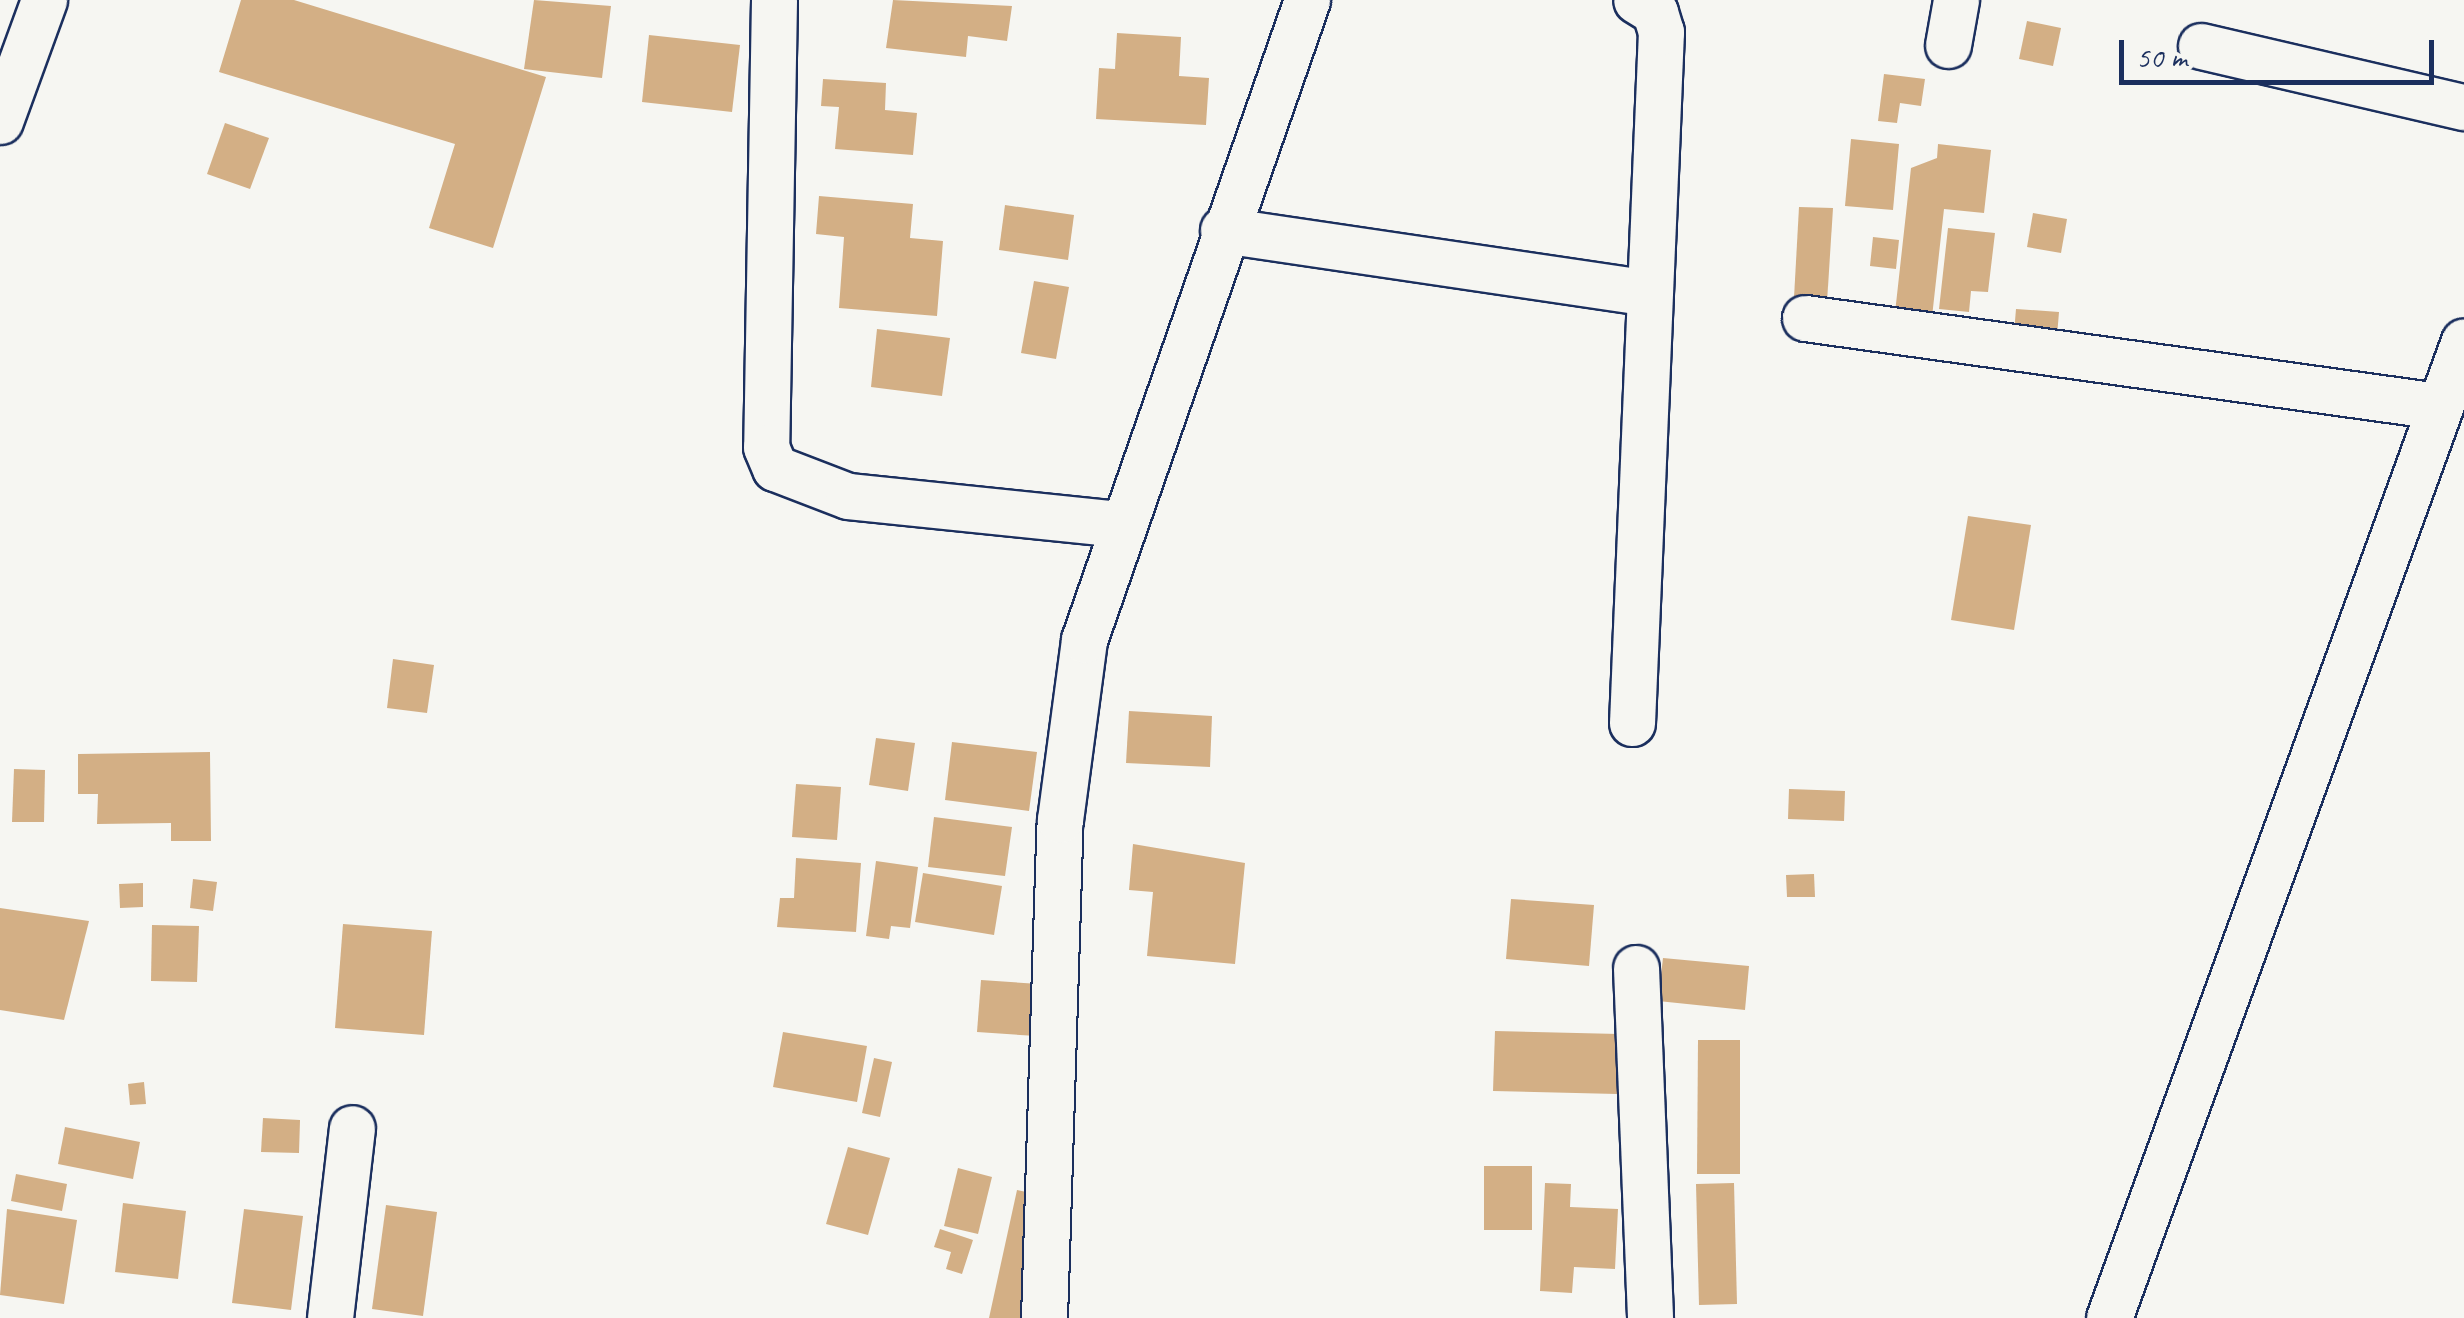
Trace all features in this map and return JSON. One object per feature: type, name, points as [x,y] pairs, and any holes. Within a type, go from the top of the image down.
[{"type":"street","points":[[0,121],[44,0]]},
{"type":"street","points":[[774,0],[766,447],[775,468],[848,496],[1121,524]]},
{"type":"street","points":[[1044,1318],[1064,768],[1084,640],[1223,230],[1307,0]]},
{"type":"street","points":[[1632,724],[1661,32],[1655,12],[1636,0]]},
{"type":"street","points":[[1948,46],[1956,0]]},
{"type":"street","points":[[2202,46],[2464,106]]},
{"type":"street","points":[[1223,230],[1649,293]]},
{"type":"street","points":[[1805,318],[2444,423]]},
{"type":"street","points":[[2109,1318],[2444,423],[2464,341]]},
{"type":"street","points":[[1636,968],[1650,1318]]},
{"type":"street","points":[[330,1318],[352,1128]]},
{"type":"building","points":[[241,0],[294,0],[546,77],[493,248],[429,228],[455,144],[219,72]]},
{"type":"building","points":[[534,0],[611,6],[602,78],[524,69]]},
{"type":"building","points":[[893,0],[1012,6],[1007,41],[968,36],[966,57],[886,48]]},
{"type":"building","points":[[2027,21],[2061,28],[2053,66],[2019,59]]},
{"type":"building","points":[[1117,33],[1181,37],[1179,76],[1209,78],[1206,125],[1096,119],[1099,68],[1115,69]]},
{"type":"building","points":[[649,35],[740,45],[732,112],[642,102]]},
{"type":"building","points":[[1884,74],[1925,79],[1921,106],[1900,103],[1897,123],[1878,121]]},
{"type":"building","points":[[823,79],[886,83],[885,110],[917,113],[913,155],[835,149],[839,107],[821,106]]},
{"type":"building","points":[[225,123],[269,138],[250,189],[207,174]]},
{"type":"building","points":[[1851,139],[1899,144],[1893,210],[1845,206]]},
{"type":"building","points":[[1938,144],[1991,150],[1984,213],[1944,209],[1931,326],[1894,322],[1911,168],[1937,158]]},
{"type":"building","points":[[819,196],[913,204],[910,238],[943,241],[937,316],[839,308],[844,237],[816,234]]},
{"type":"building","points":[[1005,205],[1074,215],[1068,260],[999,250]]},
{"type":"building","points":[[1799,207],[1833,208],[1826,318],[1793,316]]},
{"type":"building","points":[[2033,213],[2067,219],[2061,253],[2027,247]]},
{"type":"building","points":[[1948,228],[1995,233],[1988,292],[1971,291],[1969,312],[1939,309]]},
{"type":"building","points":[[1873,237],[1899,240],[1896,269],[1870,266]]},
{"type":"building","points":[[1034,281],[1069,287],[1056,359],[1021,353]]},
{"type":"building","points":[[2016,309],[2059,312],[2056,348],[2013,345]]},
{"type":"building","points":[[877,329],[950,338],[942,396],[871,387]]},
{"type":"building","points":[[1968,516],[2031,525],[2014,630],[1951,620]]},
{"type":"building","points":[[393,659],[434,665],[427,713],[387,708]]},
{"type":"building","points":[[1129,711],[1212,716],[1210,767],[1126,763]]},
{"type":"building","points":[[876,738],[915,743],[908,791],[869,785]]},
{"type":"building","points":[[952,742],[1037,752],[1029,811],[945,800]]},
{"type":"building","points":[[210,752],[211,841],[171,841],[171,823],[97,824],[98,794],[78,794],[78,754]]},
{"type":"building","points":[[14,769],[45,770],[44,822],[12,822]]},
{"type":"building","points":[[796,784],[841,787],[837,840],[792,837]]},
{"type":"building","points":[[1789,789],[1845,791],[1844,821],[1788,819]]},
{"type":"building","points":[[934,817],[1012,827],[1005,876],[928,867]]},
{"type":"building","points":[[1133,844],[1245,863],[1235,964],[1147,956],[1153,892],[1129,890]]},
{"type":"building","points":[[796,858],[861,863],[856,932],[777,927],[780,898],[794,898]]},
{"type":"building","points":[[876,861],[918,867],[910,928],[891,926],[889,939],[866,936]]},
{"type":"building","points":[[923,873],[1002,886],[994,935],[915,922]]},
{"type":"building","points":[[1814,874],[1815,897],[1787,897],[1786,875]]},
{"type":"building","points":[[193,879],[217,882],[213,911],[190,908]]},
{"type":"building","points":[[143,883],[143,907],[120,908],[119,884]]},
{"type":"building","points":[[1511,899],[1594,905],[1589,966],[1506,959]]},
{"type":"building","points":[[0,908],[89,921],[64,1020],[0,1010]]},
{"type":"building","points":[[343,924],[432,931],[424,1035],[335,1028]]},
{"type":"building","points":[[152,925],[199,926],[197,982],[151,981]]},
{"type":"building","points":[[1663,958],[1749,966],[1745,1010],[1658,1001]]},
{"type":"building","points":[[981,980],[1039,984],[1036,1036],[977,1032]]},
{"type":"building","points":[[1495,1031],[1619,1034],[1617,1094],[1493,1091]]},
{"type":"building","points":[[783,1032],[867,1046],[857,1102],[773,1087]]},
{"type":"building","points":[[1698,1040],[1740,1040],[1740,1174],[1697,1174]]},
{"type":"building","points":[[874,1058],[892,1062],[880,1117],[862,1113]]},
{"type":"building","points":[[144,1082],[146,1104],[130,1105],[128,1084]]},
{"type":"building","points":[[263,1118],[300,1120],[299,1153],[261,1152]]},
{"type":"building","points":[[65,1127],[140,1142],[133,1179],[58,1164]]},
{"type":"building","points":[[848,1147],[890,1158],[868,1235],[826,1224]]},
{"type":"building","points":[[1484,1166],[1532,1166],[1532,1230],[1484,1230]]},
{"type":"building","points":[[958,1168],[992,1177],[978,1234],[944,1226]]},
{"type":"building","points":[[16,1174],[67,1184],[62,1211],[11,1201]]},
{"type":"building","points":[[1545,1183],[1571,1184],[1570,1207],[1618,1209],[1615,1269],[1574,1267],[1572,1293],[1540,1291]]},
{"type":"building","points":[[1734,1183],[1737,1304],[1699,1305],[1696,1184]]},
{"type":"building","points":[[1017,1190],[1045,1196],[1027,1318],[989,1318]]},
{"type":"building","points":[[123,1203],[186,1211],[178,1279],[115,1272]]},
{"type":"building","points":[[386,1205],[437,1212],[423,1316],[372,1309]]},
{"type":"building","points":[[7,1209],[77,1220],[64,1304],[0,1295]]},
{"type":"building","points":[[244,1209],[303,1216],[291,1310],[232,1303]]},
{"type":"building","points":[[940,1229],[973,1240],[962,1274],[946,1269],[951,1252],[934,1247]]}]
